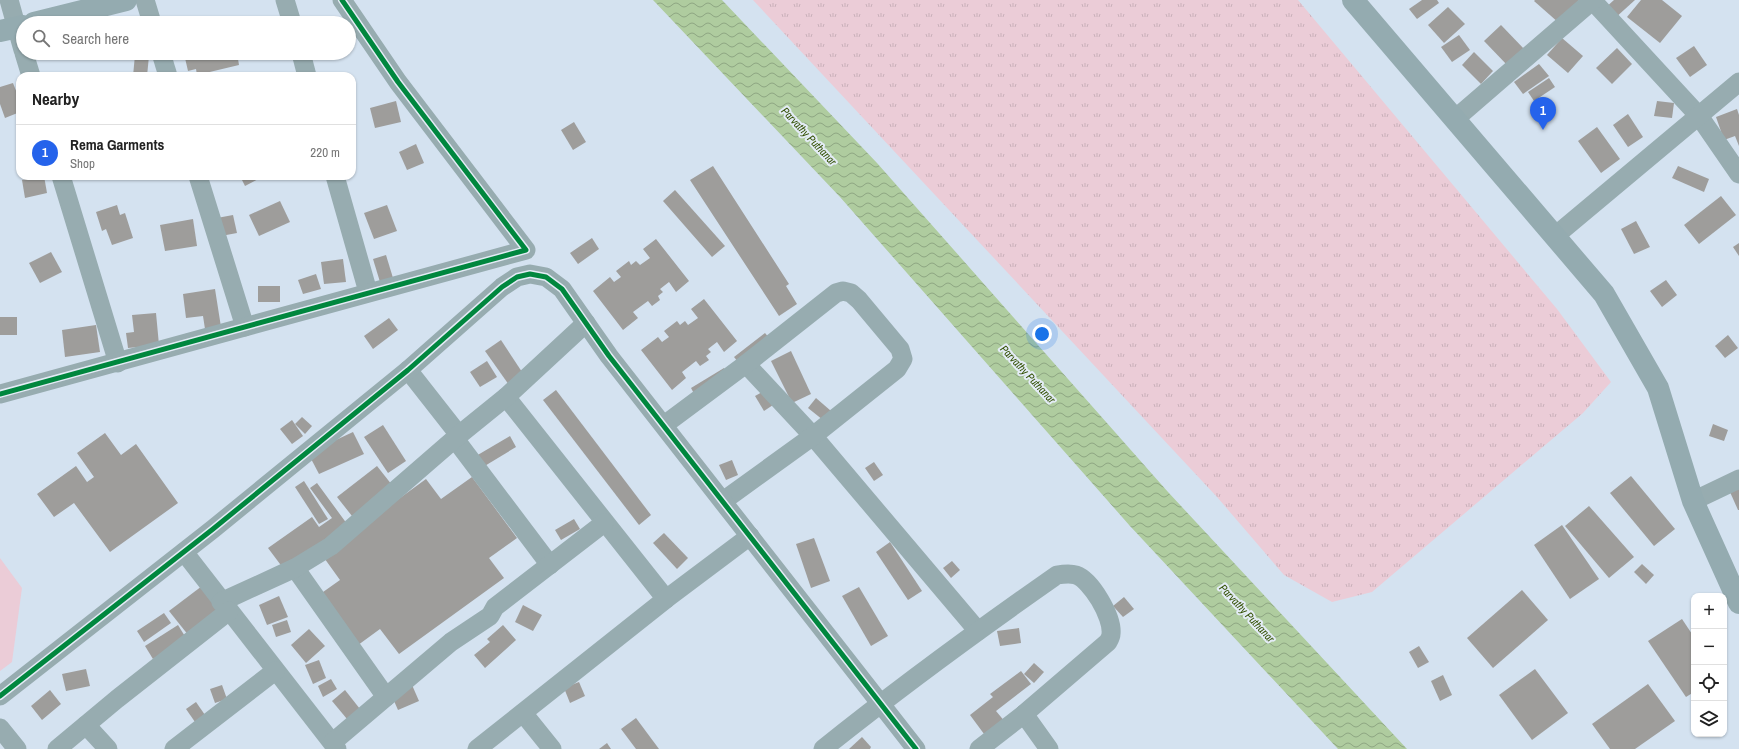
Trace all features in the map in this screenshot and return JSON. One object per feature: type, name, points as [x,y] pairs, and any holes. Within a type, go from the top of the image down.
[{"type":"main road","points":[[62,16],[126,0]]},
{"type":"main road","points":[[1353,0],[1604,294],[1658,388],[1693,501],[1739,603]]},
{"type":"street","points":[[8,0],[16,22]]},
{"type":"street","points":[[145,0],[150,16]]},
{"type":"street","points":[[285,0],[290,16]]},
{"type":"street","points":[[342,0],[353,16]]},
{"type":"street","points":[[1455,119],[1592,0],[1699,116],[1739,174]]},
{"type":"street","points":[[0,394],[245,328],[368,292],[526,250],[398,82],[356,20]]},
{"type":"street","points":[[26,60],[30,72]]},
{"type":"street","points":[[163,60],[167,72]]},
{"type":"street","points":[[303,60],[306,72]]},
{"type":"street","points":[[1555,236],[1739,82]]},
{"type":"street","points":[[62,180],[118,362]]},
{"type":"street","points":[[199,180],[245,328]]},
{"type":"street","points":[[336,180],[368,292]]},
{"type":"street","points":[[0,696],[184,552],[408,370],[502,287],[517,277],[542,271],[562,289],[609,356],[916,749]]},
{"type":"street","points":[[664,425],[746,364],[836,293],[843,291],[851,293],[859,300],[900,349],[903,359],[897,369],[813,436],[723,502]]},
{"type":"street","points":[[57,749],[225,607],[331,546],[457,437],[506,397],[586,323]]},
{"type":"street","points":[[746,364],[813,436],[978,631]]},
{"type":"street","points":[[408,370],[550,565]]},
{"type":"street","points":[[506,397],[604,523],[666,599]]},
{"type":"street","points":[[1693,501],[1739,479]]},
{"type":"street","points":[[184,552],[275,671],[335,745],[386,697],[451,642],[490,616],[494,607],[604,523]]},
{"type":"street","points":[[477,749],[666,599],[750,536]]},
{"type":"street","points":[[295,568],[386,697]]},
{"type":"street","points":[[823,749],[880,703],[1057,575],[1066,573],[1075,574],[1091,586],[1106,611],[1111,628],[1111,635],[1108,642],[1024,714],[979,749]]},
{"type":"street","points":[[174,749],[275,671]]},
{"type":"street","points":[[523,713],[552,749]]},
{"type":"street","points":[[1024,714],[1048,749]]},
{"type":"street","points":[[86,725],[108,749]]},
{"type":"street","points":[[0,728],[17,749]]},
{"type":"green space","points":[[753,0],[1298,0],[1557,309],[1611,382],[1583,413],[1372,592],[1332,602],[1284,575],[1217,497]]},
{"type":"green space","points":[[0,558],[22,588],[12,662],[0,671]]},
{"type":"water","name":"Parvathy Puthanar","points":[[653,0],[722,0],[877,163],[1168,492],[1407,749],[1338,749],[1130,526],[840,197]]},
{"type":"building","points":[[1422,0],[1437,0],[1439,3],[1417,19],[1409,9]]},
{"type":"building","points":[[1579,0],[1559,23],[1534,1]]},
{"type":"building","points":[[1614,0],[1635,0],[1614,19],[1604,9]]},
{"type":"building","points":[[1641,0],[1662,0],[1682,16],[1660,43],[1627,17]]},
{"type":"building","points":[[1448,7],[1465,24],[1444,43],[1428,25]]},
{"type":"building","points":[[1501,25],[1526,51],[1509,67],[1484,41]]},
{"type":"building","points":[[1459,35],[1470,50],[1452,62],[1441,47]]},
{"type":"building","points":[[1562,38],[1583,56],[1568,73],[1547,55]]},
{"type":"building","points":[[1694,46],[1707,65],[1690,77],[1676,58]]},
{"type":"building","points":[[1617,48],[1632,64],[1612,84],[1596,68]]},
{"type":"building","points":[[1474,52],[1493,71],[1481,84],[1462,65]]},
{"type":"building","points":[[135,60],[149,60],[147,72],[133,72]]},
{"type":"building","points":[[185,60],[238,60],[239,65],[210,72],[196,72],[196,69],[188,71]]},
{"type":"building","points":[[1539,64],[1549,76],[1523,94],[1514,82]]},
{"type":"building","points":[[1549,78],[1555,87],[1534,101],[1528,92]]},
{"type":"building","points":[[13,83],[16,91],[16,114],[5,118],[0,104],[0,87]]},
{"type":"building","points":[[396,101],[401,122],[375,128],[370,108]]},
{"type":"building","points":[[1657,101],[1674,103],[1672,118],[1654,116]]},
{"type":"building","points":[[1737,109],[1739,115],[1739,146],[1735,136],[1724,140],[1716,117]]},
{"type":"building","points":[[1628,114],[1643,137],[1628,147],[1613,125]]},
{"type":"building","points":[[574,122],[586,142],[573,150],[561,130]]},
{"type":"building","points":[[1597,127],[1620,159],[1601,173],[1578,141]]},
{"type":"building","points":[[416,144],[424,163],[407,170],[399,152]]},
{"type":"building","points":[[713,166],[789,284],[786,286],[797,304],[779,316],[690,180]]},
{"type":"building","points":[[1678,166],[1709,179],[1704,192],[1672,178]]},
{"type":"building","points":[[22,180],[45,180],[47,193],[25,198]]},
{"type":"building","points":[[242,180],[256,180],[245,186]]},
{"type":"building","points":[[675,190],[725,246],[712,257],[663,201]]},
{"type":"building","points":[[1721,196],[1736,215],[1699,244],[1684,225]]},
{"type":"building","points":[[280,201],[290,222],[259,236],[249,215]]},
{"type":"building","points":[[117,205],[120,215],[125,213],[133,238],[112,245],[106,229],[102,231],[96,212]]},
{"type":"building","points":[[387,205],[397,231],[374,239],[364,213]]},
{"type":"building","points":[[233,215],[237,233],[221,236],[217,218]]},
{"type":"building","points":[[193,219],[197,246],[165,251],[160,225]]},
{"type":"building","points":[[1636,221],[1650,247],[1634,254],[1621,229]]},
{"type":"building","points":[[592,238],[599,249],[578,264],[570,253]]},
{"type":"building","points":[[656,239],[689,281],[676,292],[669,282],[660,289],[663,292],[658,296],[660,300],[652,306],[648,301],[633,312],[638,318],[623,330],[593,291],[610,277],[614,282],[621,277],[616,271],[629,261],[631,265],[636,261],[640,265],[650,258],[643,249]]},
{"type":"building","points":[[1739,243],[1739,256],[1733,247]]},
{"type":"building","points":[[51,252],[62,272],[40,283],[29,263]]},
{"type":"building","points":[[386,255],[393,278],[380,282],[373,259]]},
{"type":"building","points":[[343,259],[346,282],[324,284],[321,262]]},
{"type":"building","points":[[316,274],[321,289],[303,294],[298,280]]},
{"type":"building","points":[[1666,280],[1677,295],[1662,307],[1650,291]]},
{"type":"building","points":[[258,286],[280,286],[280,302],[258,302]]},
{"type":"building","points":[[215,289],[221,327],[205,329],[203,316],[186,318],[183,294]]},
{"type":"building","points":[[704,299],[737,341],[724,352],[717,342],[708,349],[711,352],[706,356],[709,360],[700,366],[696,361],[682,372],[686,378],[672,390],[641,350],[658,337],[662,342],[669,337],[664,331],[677,321],[680,325],[685,321],[688,325],[698,318],[691,309]]},
{"type":"building","points":[[156,313],[159,345],[128,348],[126,333],[134,332],[132,315]]},
{"type":"building","points":[[0,317],[17,317],[17,335],[0,335]]},
{"type":"building","points":[[389,318],[398,330],[373,349],[364,336]]},
{"type":"building","points":[[96,325],[100,352],[65,357],[62,330]]},
{"type":"building","points":[[765,333],[773,343],[742,367],[734,357]]},
{"type":"building","points":[[1728,335],[1738,348],[1725,358],[1715,346]]},
{"type":"building","points":[[501,340],[524,375],[509,385],[485,351]]},
{"type":"building","points":[[791,351],[811,394],[792,403],[771,361]]},
{"type":"building","points":[[487,361],[497,377],[480,387],[470,372]]},
{"type":"building","points":[[724,368],[730,379],[697,399],[691,388]]},
{"type":"building","points":[[556,390],[651,515],[639,525],[543,400]]},
{"type":"building","points":[[764,391],[773,405],[764,411],[755,396]]},
{"type":"building","points":[[816,398],[831,411],[823,420],[808,408]]},
{"type":"building","points":[[302,417],[312,426],[305,434],[295,424]]},
{"type":"building","points":[[292,420],[303,436],[292,444],[280,429]]},
{"type":"building","points":[[1713,424],[1728,430],[1724,441],[1709,436]]},
{"type":"building","points":[[383,425],[406,461],[388,473],[364,437]]},
{"type":"building","points":[[353,432],[364,454],[319,474],[308,453]]},
{"type":"building","points":[[105,433],[121,455],[136,444],[178,503],[110,552],[74,503],[54,517],[37,494],[76,466],[87,482],[94,477],[77,453]]},
{"type":"building","points":[[510,436],[516,447],[483,467],[476,456]]},
{"type":"building","points":[[732,460],[738,475],[726,480],[719,465]]},
{"type":"building","points":[[874,462],[883,475],[874,481],[865,468]]},
{"type":"building","points":[[377,466],[392,485],[352,516],[337,497]]},
{"type":"building","points":[[1631,476],[1675,529],[1654,546],[1610,493]]},
{"type":"building","points":[[472,477],[517,538],[489,558],[504,578],[399,654],[380,629],[354,648],[316,597],[340,580],[322,555],[426,479],[441,499]]},
{"type":"building","points":[[304,481],[328,519],[319,524],[295,487]]},
{"type":"building","points":[[317,483],[350,528],[283,568],[268,548],[312,517],[319,527],[332,518],[310,488]]},
{"type":"building","points":[[1739,489],[1739,510],[1738,510],[1730,492]]},
{"type":"building","points":[[1589,506],[1634,557],[1609,578],[1565,526]]},
{"type":"building","points":[[574,519],[580,529],[561,540],[555,530]]},
{"type":"building","points":[[1562,525],[1599,579],[1570,599],[1534,545]]},
{"type":"building","points":[[664,533],[688,558],[677,569],[653,543]]},
{"type":"building","points":[[814,538],[830,581],[811,588],[796,544]]},
{"type":"building","points":[[890,542],[922,591],[908,600],[876,552]]},
{"type":"building","points":[[952,561],[960,570],[951,578],[943,568]]},
{"type":"building","points":[[1642,564],[1654,575],[1646,584],[1634,572]]},
{"type":"building","points":[[202,586],[221,611],[189,636],[169,611]]},
{"type":"building","points":[[859,587],[888,636],[871,646],[842,596]]},
{"type":"building","points":[[1522,590],[1548,620],[1493,668],[1467,638]]},
{"type":"building","points":[[279,596],[288,617],[267,625],[259,605]]},
{"type":"building","points":[[1124,597],[1134,609],[1123,617],[1113,606]]},
{"type":"building","points":[[523,605],[542,615],[533,631],[515,622]]},
{"type":"building","points":[[164,613],[171,623],[144,642],[137,631]]},
{"type":"building","points":[[1682,619],[1691,632],[1691,694],[1686,697],[1648,641]]},
{"type":"building","points":[[287,620],[291,632],[276,637],[272,625]]},
{"type":"building","points":[[178,625],[186,638],[153,659],[145,646]]},
{"type":"building","points":[[503,625],[516,640],[485,668],[474,655],[490,642],[487,639]]},
{"type":"building","points":[[1019,628],[1021,643],[1000,646],[997,631]]},
{"type":"building","points":[[309,629],[325,646],[306,663],[291,645]]},
{"type":"building","points":[[1419,646],[1429,662],[1418,668],[1409,652]]},
{"type":"building","points":[[319,660],[326,678],[313,684],[305,665]]},
{"type":"building","points":[[1034,663],[1044,672],[1034,683],[1024,674]]},
{"type":"building","points":[[86,669],[90,686],[66,691],[62,674]]},
{"type":"building","points":[[1535,669],[1568,713],[1532,740],[1499,695]]},
{"type":"building","points":[[1021,671],[1031,684],[996,711],[1006,723],[987,738],[970,715],[993,697],[990,694]]},
{"type":"building","points":[[1443,675],[1452,695],[1440,701],[1431,681]]},
{"type":"building","points":[[331,679],[337,689],[323,697],[318,686]]},
{"type":"building","points":[[579,682],[585,696],[570,703],[564,688]]},
{"type":"building","points":[[1648,684],[1675,721],[1635,749],[1610,749],[1592,724]]},
{"type":"building","points":[[222,685],[227,699],[215,703],[210,689]]},
{"type":"building","points":[[412,685],[419,701],[398,710],[391,694]]},
{"type":"building","points":[[50,690],[61,704],[42,720],[31,706]]},
{"type":"building","points":[[345,690],[360,709],[347,719],[332,701]]},
{"type":"building","points":[[196,702],[205,715],[195,722],[186,709]]},
{"type":"building","points":[[636,718],[659,749],[636,749],[621,729]]},
{"type":"building","points":[[862,737],[871,747],[870,749],[849,749]]},
{"type":"building","points":[[607,743],[611,749],[599,749]]},
{"type":"cycle path","points":[[342,0],[353,16]]},
{"type":"cycle path","points":[[0,394],[526,250],[398,82],[356,20]]},
{"type":"cycle path","points":[[0,696],[213,529],[408,370],[502,287],[517,277],[530,274],[546,277],[562,289],[609,356],[916,749]]},
{"type":"place","name":"Rema Garments","points":[[1543,130]]}]
